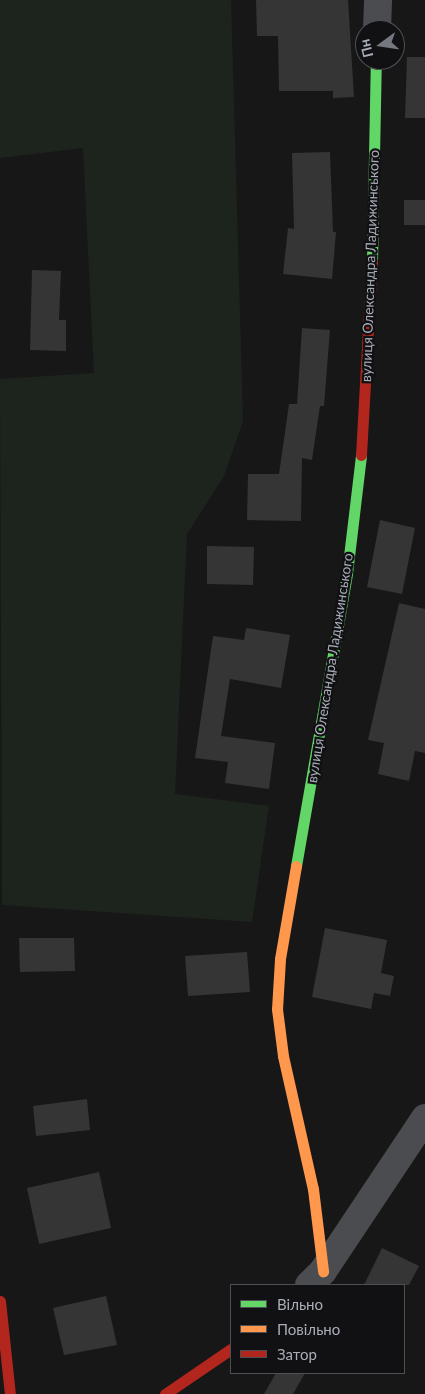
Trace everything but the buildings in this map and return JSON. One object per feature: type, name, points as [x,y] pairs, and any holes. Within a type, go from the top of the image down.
[{"type":"street","points":[[377,20],[378,0]]},
{"type":"street","name":"вулиця Олександра Ладижинського","points":[[316,1278],[313,1189],[283,1056],[277,1008],[280,959],[347,573],[361,458],[370,339],[376,70]]},
{"type":"street","points":[[316,1278],[425,1118]]},
{"type":"street","points":[[0,1301],[10,1394]]},
{"type":"street","points":[[165,1394],[230,1350]]},
{"type":"shaded area","points":[[0,0],[231,0],[243,421],[224,476],[187,534],[175,794],[269,806],[252,922],[2,905],[0,379],[94,373],[83,148],[0,158]]},
{"type":"traffic: fast","points":[[372,261],[376,70]]},
{"type":"traffic: fast","points":[[296,866],[347,573],[361,455]]},
{"type":"traffic: slow","points":[[296,866],[280,959],[277,1009],[283,1056],[313,1189],[323,1271]]},
{"type":"traffic: jam","points":[[361,455],[372,261]]},
{"type":"traffic: jam","points":[[0,1301],[10,1394]]},
{"type":"traffic: jam","points":[[165,1394],[230,1350]]}]
